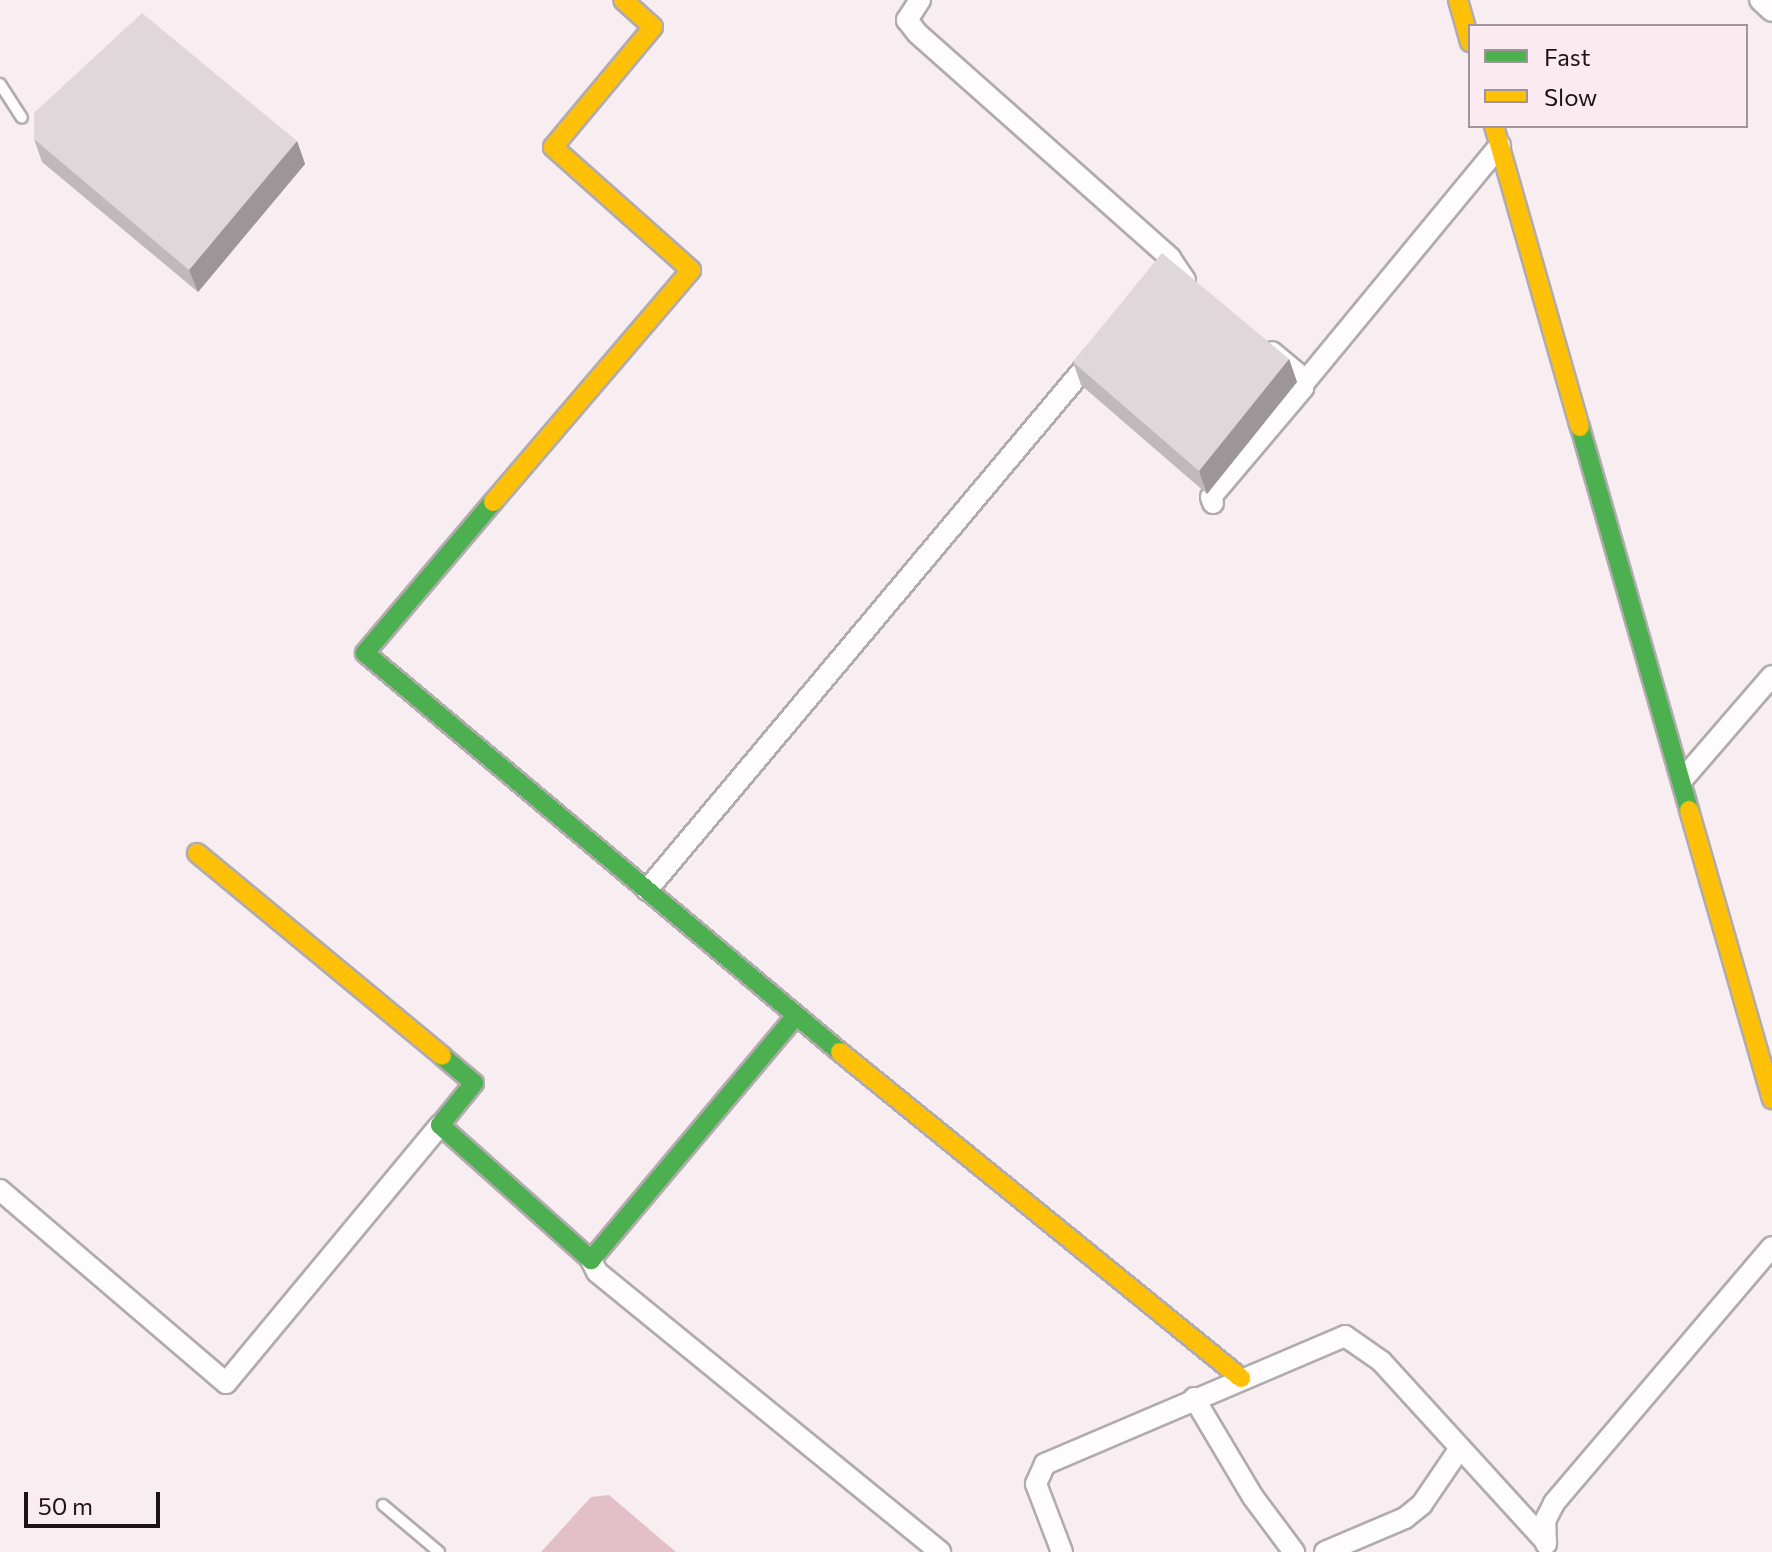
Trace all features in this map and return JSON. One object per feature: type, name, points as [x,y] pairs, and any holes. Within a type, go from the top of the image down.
[{"type":"street","points":[[623,0],[653,27],[553,147],[691,270],[365,653],[796,1016],[1241,1378]]},
{"type":"street","points":[[920,0],[907,20],[917,33],[1170,258],[1172,268],[1200,293]]},
{"type":"street","points":[[1458,0],[1468,35]]},
{"type":"street","points":[[1760,0],[1772,11]]},
{"type":"street","points":[[1213,503],[1211,497],[1497,136]]},
{"type":"street","points":[[1497,136],[1772,1099]]},
{"type":"street","points":[[1156,283],[1172,268]]},
{"type":"street","points":[[1257,340],[1304,383]]},
{"type":"street","points":[[647,890],[1105,344]]},
{"type":"street","points":[[1683,779],[1772,676]]},
{"type":"street","points":[[0,1190],[226,1383],[474,1083],[197,853]]},
{"type":"street","points":[[591,1260],[796,1016]]},
{"type":"street","points":[[440,1125],[591,1260],[597,1272],[940,1552]]},
{"type":"street","points":[[1550,1549],[1545,1521],[1560,1495],[1772,1247]]},
{"type":"street","points":[[1062,1552],[1036,1484],[1039,1470],[1054,1459],[1336,1338],[1354,1338],[1460,1448],[1550,1549]]},
{"type":"street","points":[[1194,1398],[1253,1497],[1294,1552]]},
{"type":"street","points":[[1325,1552],[1405,1518],[1422,1504],[1460,1448]]},
{"type":"lane","points":[[0,84],[22,118]]},
{"type":"lane","points":[[383,1505],[439,1552]]},
{"type":"shaded area","points":[[609,1495],[676,1552],[541,1552],[591,1497]]},
{"type":"building","points":[[142,13],[297,141],[189,270],[34,139],[34,113]]},
{"type":"building","points":[[1162,253],[1289,359],[1199,471],[1073,362]]},
{"type":"traffic: fast","points":[[1580,427],[1689,810]]},
{"type":"traffic: fast","points":[[493,502],[365,653],[840,1052]]},
{"type":"traffic: fast","points":[[442,1056],[474,1083],[440,1125],[591,1260],[796,1016]]},
{"type":"traffic: slow","points":[[493,502],[691,270],[553,147],[653,27],[623,0]]},
{"type":"traffic: slow","points":[[1458,0],[1468,35]]},
{"type":"traffic: slow","points":[[1495,128],[1580,427]]},
{"type":"traffic: slow","points":[[1689,810],[1772,1099]]},
{"type":"traffic: slow","points":[[197,853],[442,1056]]},
{"type":"traffic: slow","points":[[840,1052],[1241,1378]]}]
